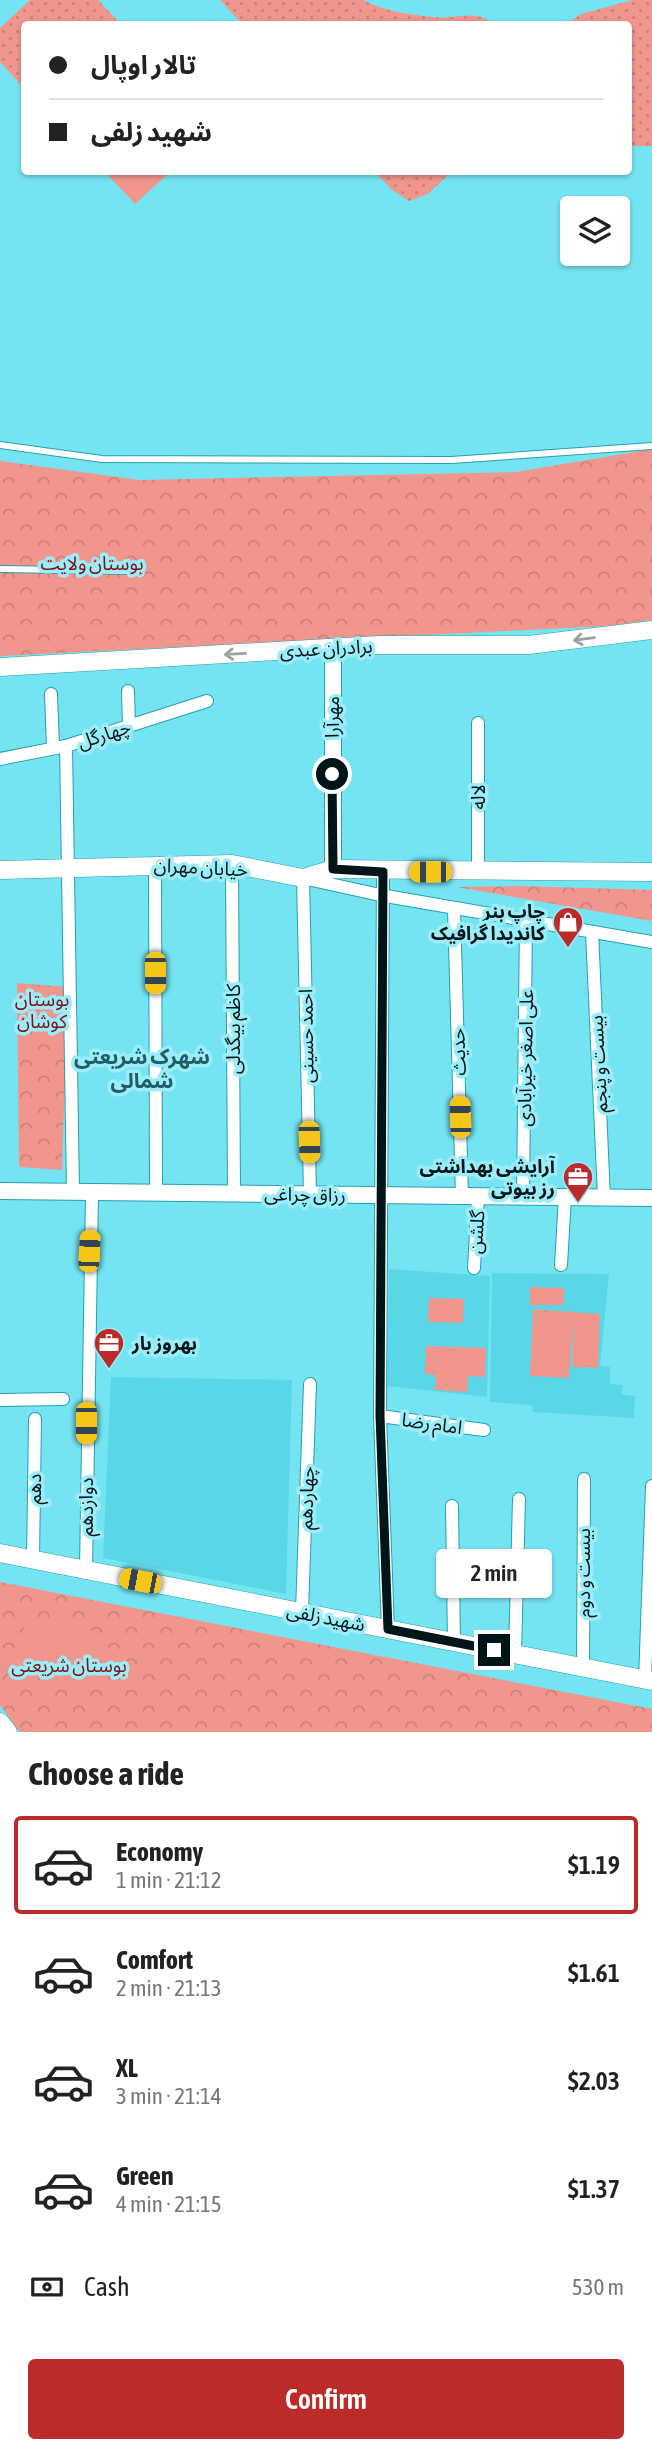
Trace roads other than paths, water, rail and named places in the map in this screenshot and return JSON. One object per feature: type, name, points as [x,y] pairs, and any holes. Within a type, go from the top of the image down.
[{"type":"main road","name":"برادران عبدی","points":[[0,667],[379,645],[530,645],[652,631]]},
{"type":"main road","name":"خیابان مهران","points":[[0,870],[232,864],[303,878],[333,869],[383,872],[652,872]]},
{"type":"main road","name":"شهید زلفی","points":[[0,1553],[649,1680]]},
{"type":"main road","points":[[0,1722],[8,1732]]},
{"type":"street","name":"مهرآرا","points":[[333,648],[333,869]]},
{"type":"street","points":[[128,691],[129,726]]},
{"type":"street","points":[[51,694],[60,746],[70,869],[73,1192]]},
{"type":"street","name":"چهارگل","points":[[0,759],[60,746],[206,701]]},
{"type":"street","name":"لاله","points":[[478,723],[478,872]]},
{"type":"street","points":[[155,864],[156,1193]]},
{"type":"street","name":"کاظم بیگدلی","points":[[232,864],[234,1194]]},
{"type":"street","points":[[383,872],[380,895],[380,1416],[388,1629]]},
{"type":"street","points":[[303,878],[380,895],[652,942]]},
{"type":"street","name":"احمد حسینی","points":[[303,878],[310,1194]]},
{"type":"street","name":"حدیث","points":[[454,908],[470,1196]]},
{"type":"street","name":"علی اصغر خیرآبادی","points":[[523,1197],[526,920]]},
{"type":"street","name":"بیست و پنجم","points":[[592,932],[604,1197]]},
{"type":"street","name":"رزاق چراغی","points":[[0,1191],[652,1198]]},
{"type":"street","name":"دوازدهم","points":[[86,1570],[92,1192]]},
{"type":"street","name":"گلشن","points":[[470,1196],[474,1268]]},
{"type":"street","points":[[561,1265],[565,1197]]},
{"type":"street","name":"چهاردهم","points":[[302,1612],[310,1384]]},
{"type":"street","points":[[0,1401],[63,1399]]},
{"type":"street","name":"امام رضا","points":[[380,1416],[484,1430]]},
{"type":"street","name":"دهم","points":[[33,1559],[35,1419]]},
{"type":"street","name":"بیست و دوم","points":[[583,1667],[584,1479]]},
{"type":"street","points":[[649,1680],[652,1486]]},
{"type":"street","points":[[514,1654],[519,1499]]},
{"type":"street","points":[[452,1506],[454,1642]]},
{"type":"lane","points":[[0,445],[102,459],[410,460],[652,446]]},
{"type":"lane","points":[[0,569],[135,571]]},
{"type":"place","name":"چاپ بنر کاندیدا گرافیک","points":[[568,949]]},
{"type":"place","name":"آرایشی بهداشتی رز بیوتی","points":[[578,1204]]},
{"type":"place","name":"بهروز بار","points":[[109,1370]]},
{"type":"district","name":"شهرک شریعتی شمالی","points":[[142,1069]]},
{"type":"park label","name":"بوستان ولایت","points":[[92,563]]},
{"type":"park label","name":"بوستان کوشان","points":[[42,1010]]},
{"type":"park label","name":"بوستان شریعتی","points":[[69,1665]]}]
